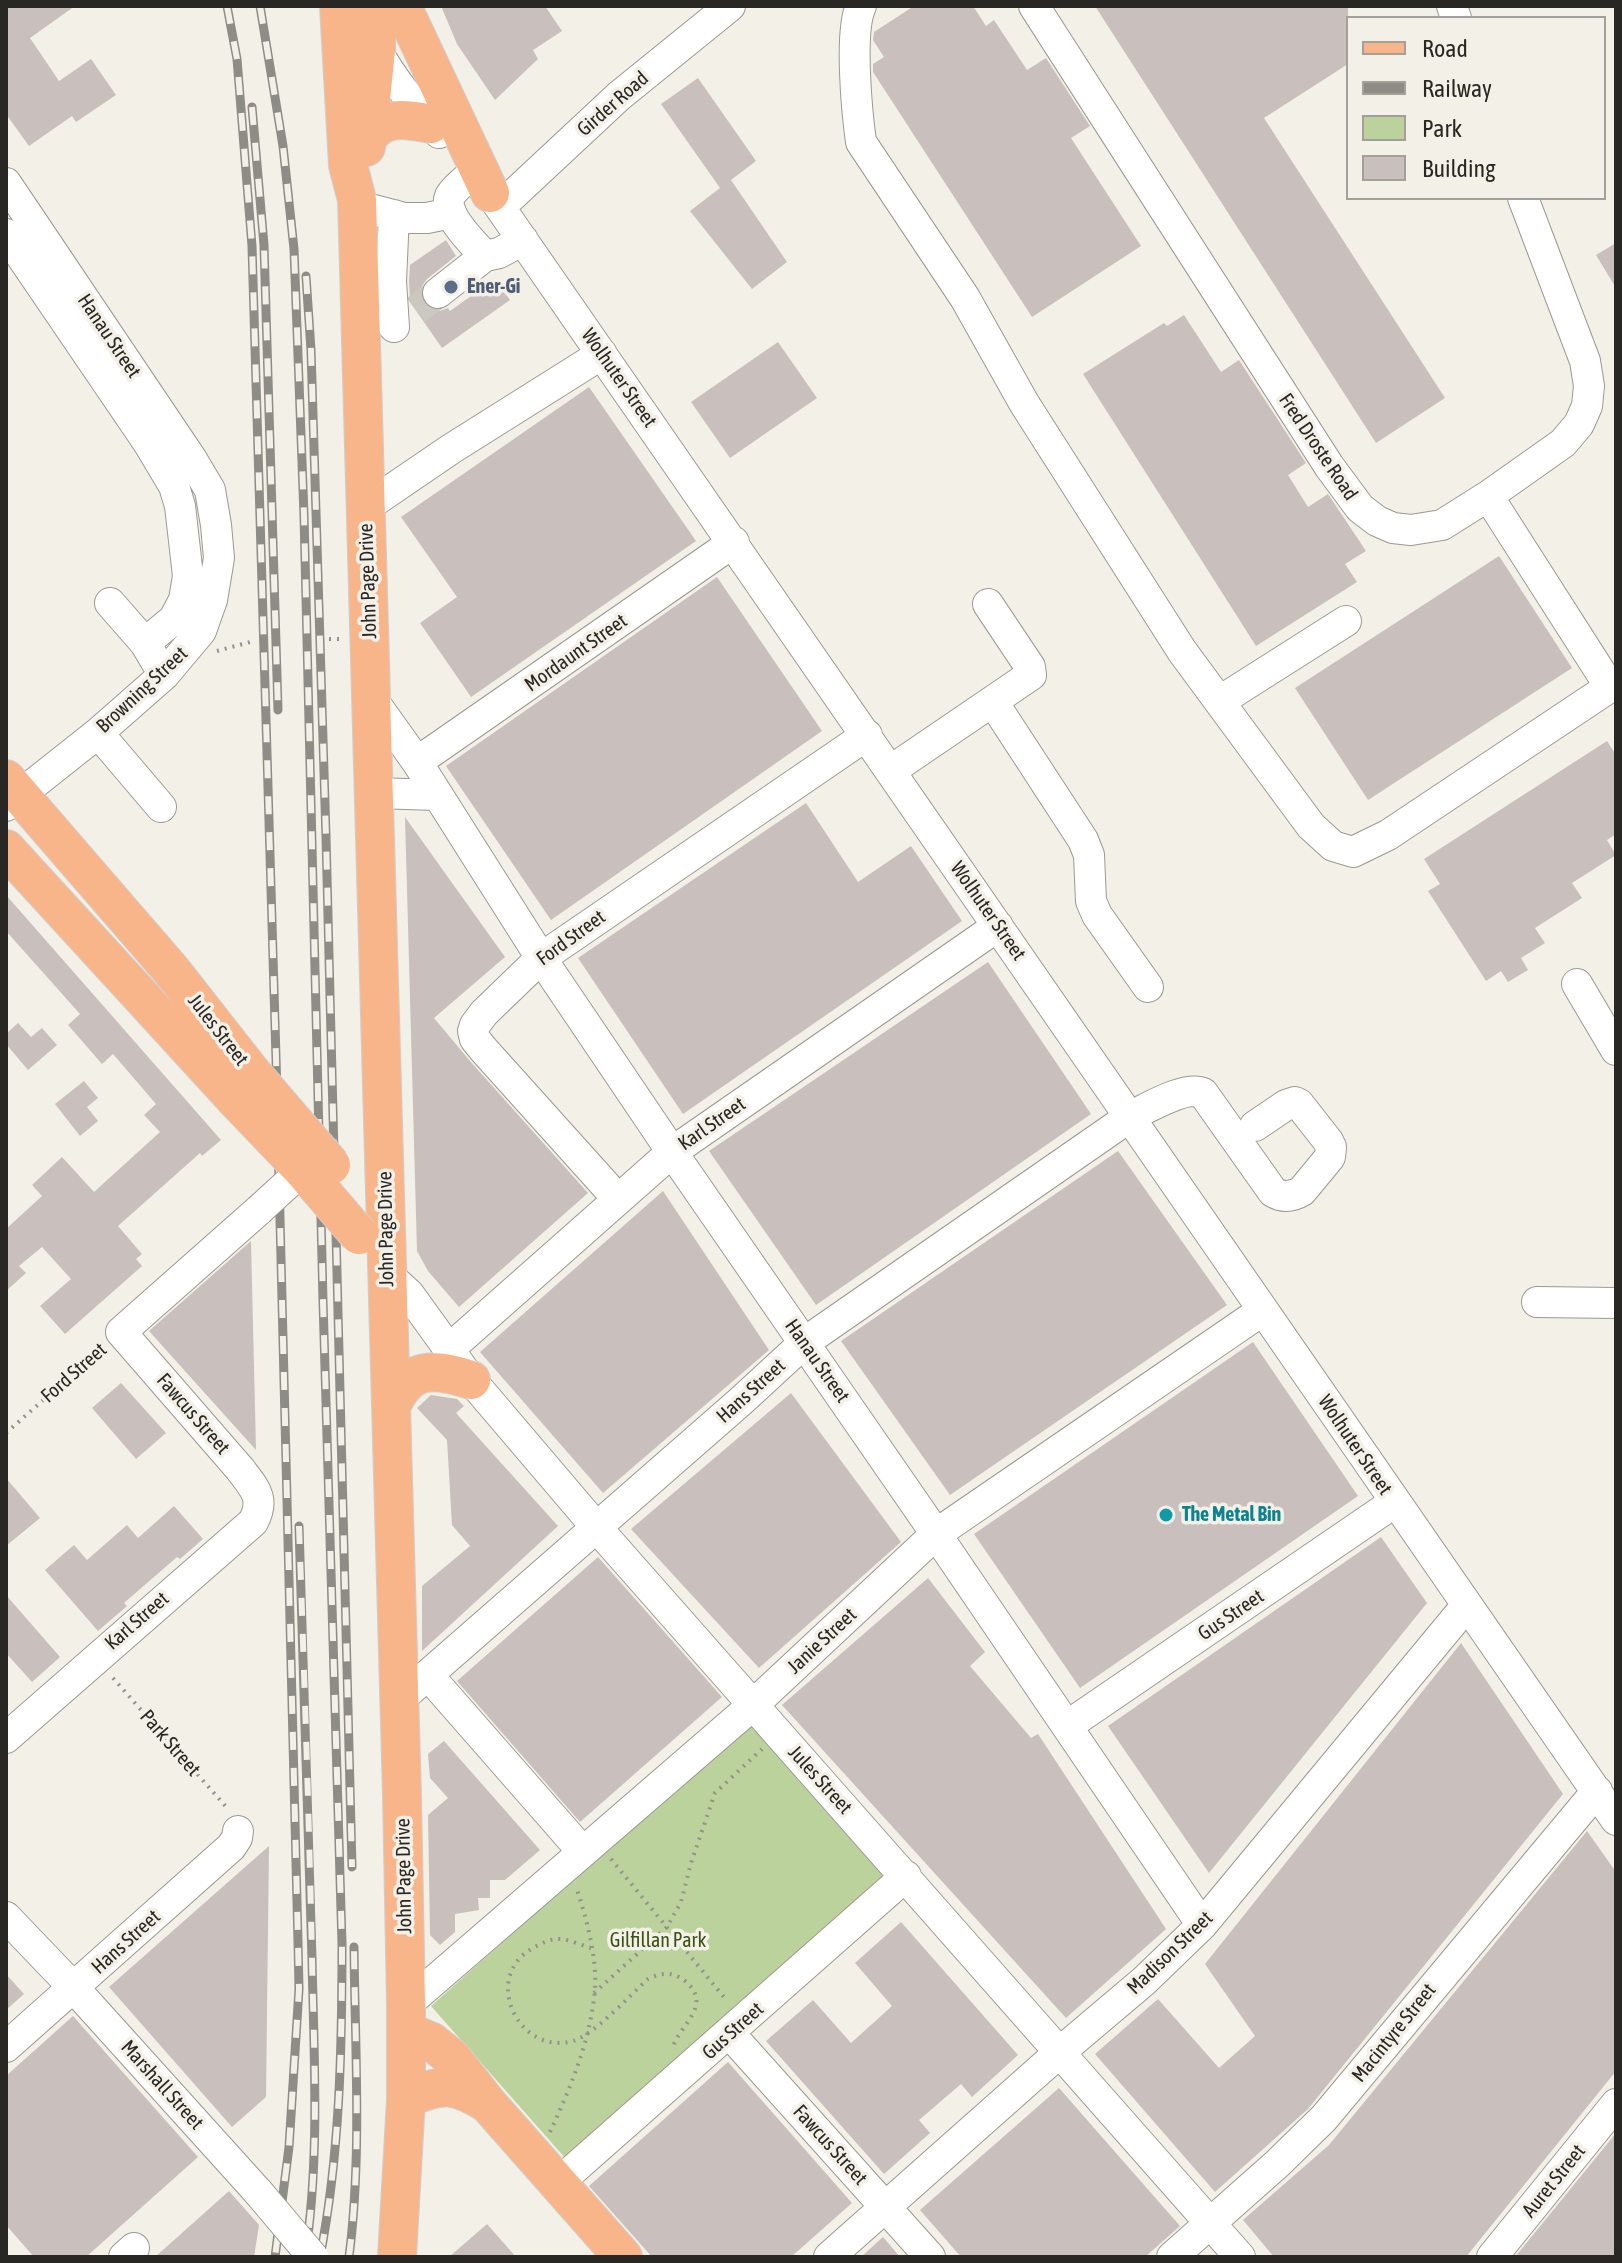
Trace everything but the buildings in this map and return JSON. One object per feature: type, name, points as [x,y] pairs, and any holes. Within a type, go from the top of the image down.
[{"type":"main road","name":"John Page Drive","points":[[339,6],[348,165],[357,203],[402,318],[366,507],[381,1250],[391,1407],[406,2018],[406,2099],[397,2257]]},
{"type":"main road","name":"John Page Drive","points":[[357,203],[365,170],[377,6]]},
{"type":"main road","points":[[402,6],[488,191]]},
{"type":"main road","points":[[367,139],[372,130],[390,120],[431,124]]},
{"type":"main road","name":"Jules Street","points":[[10,793],[172,971],[244,1087]]},
{"type":"main road","name":"Jules Street","points":[[6,849],[141,998],[244,1087],[312,1162],[381,1250]]},
{"type":"main road","points":[[141,998],[172,971]]},
{"type":"main road","points":[[391,1407],[397,1392],[424,1373],[441,1371],[471,1380]]},
{"type":"main road","points":[[406,2018],[452,2058],[488,2104],[623,2257]]},
{"type":"main road","points":[[406,2099],[425,2090],[445,2086],[465,2090],[488,2104]]},
{"type":"street","name":"Wolhuter Street","points":[[357,6],[376,50],[523,240],[1616,1820]]},
{"type":"street","name":"Girder Road","points":[[451,213],[448,201],[452,193],[488,191],[619,96],[730,6]]},
{"type":"street","points":[[861,6],[855,26],[861,142],[965,298],[1024,403],[1182,651],[1311,826],[1333,846],[1353,852],[1388,835],[1610,687],[1488,496]]},
{"type":"street","name":"Fred Droste Road","points":[[1034,6],[1320,453],[1360,508],[1393,528],[1419,530],[1442,525],[1563,443],[1579,424],[1587,406],[1589,386],[1585,361],[1524,200]]},
{"type":"street","name":"Hanau Street","points":[[6,183],[210,490]]},
{"type":"street","points":[[357,203],[404,218],[427,218],[451,213],[485,256]]},
{"type":"street","points":[[394,215],[391,281],[402,318],[485,256],[499,253],[523,240]]},
{"type":"street","points":[[6,234],[149,444],[174,486],[180,506],[188,576],[184,600],[174,619],[145,643]]},
{"type":"street","points":[[366,507],[451,449],[602,354]]},
{"type":"street","name":"Browning Street","points":[[10,793],[98,733],[164,675],[201,631],[212,600],[219,558],[210,490]]},
{"type":"street","name":"Mordaunt Street","points":[[417,762],[734,542]]},
{"type":"street","points":[[110,603],[145,643],[164,675]]},
{"type":"street","points":[[890,771],[1031,675],[1030,667],[988,604]]},
{"type":"street","points":[[1220,701],[1346,621]]},
{"type":"street","name":"Hanau Street","points":[[372,699],[417,762],[541,958],[672,1152],[1202,1925]]},
{"type":"street","points":[[993,702],[1083,840],[1089,855],[1091,901],[1097,915],[1148,987]]},
{"type":"street","points":[[98,733],[161,807]]},
{"type":"street","name":"Ford Street","points":[[617,1198],[475,1039],[473,1031],[484,1013],[541,958],[867,735]]},
{"type":"street","points":[[374,793],[437,795]]},
{"type":"street","name":"Karl Street","points":[[448,1350],[672,1152],[998,926]]},
{"type":"street","points":[[1577,984],[1616,1050]]},
{"type":"street","name":"Hans Street","points":[[399,1700],[805,1342],[1131,1116],[1183,1093],[1193,1090],[1203,1093],[1273,1192],[1284,1196],[1302,1191],[1330,1157],[1332,1150],[1328,1141],[1295,1102],[1255,1126]]},
{"type":"street","name":"Ford Street","points":[[121,1332],[312,1162]]},
{"type":"street","name":"Jules Street","points":[[381,1250],[471,1380],[597,1528],[1240,2257]]},
{"type":"street","points":[[1537,1302],[1616,1303]]},
{"type":"street","name":"Janie Street","points":[[406,2018],[582,1853],[753,1705],[936,1534],[1263,1310]]},
{"type":"street","name":"Fawcus Street","points":[[121,1332],[240,1469],[260,1500]]},
{"type":"street","name":"Karl Street","points":[[6,1738],[253,1522],[260,1500]]},
{"type":"street","name":"Gus Street","points":[[1067,1726],[1395,1502]]},
{"type":"street","name":"Madison Street","points":[[829,2257],[1144,1981],[1202,1925],[1467,1605]]},
{"type":"street","points":[[428,1675],[582,1853]]},
{"type":"street","name":"Macintyre Street","points":[[1172,2257],[1324,2118],[1597,1791]]},
{"type":"street","name":"Hans Street","points":[[6,2047],[231,1847],[238,1831]]},
{"type":"street","name":"Gus Street","points":[[548,2171],[683,2075],[906,1876]]},
{"type":"street","name":"Marshall Street","points":[[6,1917],[74,1988],[313,2257]]},
{"type":"street","name":"Fawcus Street","points":[[737,2027],[930,2257]]},
{"type":"street","name":"Auret Street","points":[[1492,2257],[1616,2104]]},
{"type":"path","points":[[329,639],[337,639]]},
{"type":"path","name":"Ford Street","points":[[6,1433],[121,1332]]},
{"type":"path","name":"Park Street","points":[[95,1658],[230,1810],[237,1820],[238,1831]]},
{"type":"path","points":[[594,1993],[667,1927],[681,1902],[715,1793],[779,1734]]},
{"type":"path","points":[[582,1853],[667,1927],[737,2027]]},
{"type":"path","points":[[548,2171],[554,2124],[588,2034],[594,1993],[591,1948],[584,1912],[582,1853]]},
{"type":"path","points":[[591,1948],[557,1939],[543,1943],[518,1958],[510,1972],[507,1991],[510,2008],[518,2021],[532,2035],[552,2043],[572,2041],[588,2034],[648,1979],[660,1973],[670,1973],[692,1988],[696,2000],[693,2017],[674,2042],[672,2056],[683,2075]]},
{"type":"green space","name":"Gilfillan Park","points":[[749,1723],[885,1876],[566,2159],[431,2006]]},
{"type":"tunnel","points":[[416,310],[438,293]]},
{"type":"railway","points":[[227,6],[237,59],[252,246],[298,1942],[299,1989],[289,2147],[275,2257]]},
{"type":"railway","points":[[260,6],[283,146],[294,249],[304,515],[342,1944],[336,2140],[320,2257]]},
{"type":"railway","points":[[252,107],[264,245],[278,710]]},
{"type":"railway","points":[[306,276],[326,837],[352,1867]]},
{"type":"railway","points":[[299,1526],[315,2071],[313,2183],[305,2257]]},
{"type":"railway","points":[[349,2257],[357,2141],[354,1947]]},
{"type":"place","name":"Ener-Gi","points":[[451,287]]},
{"type":"place","name":"The Metal Bin","points":[[1166,1515]]}]
